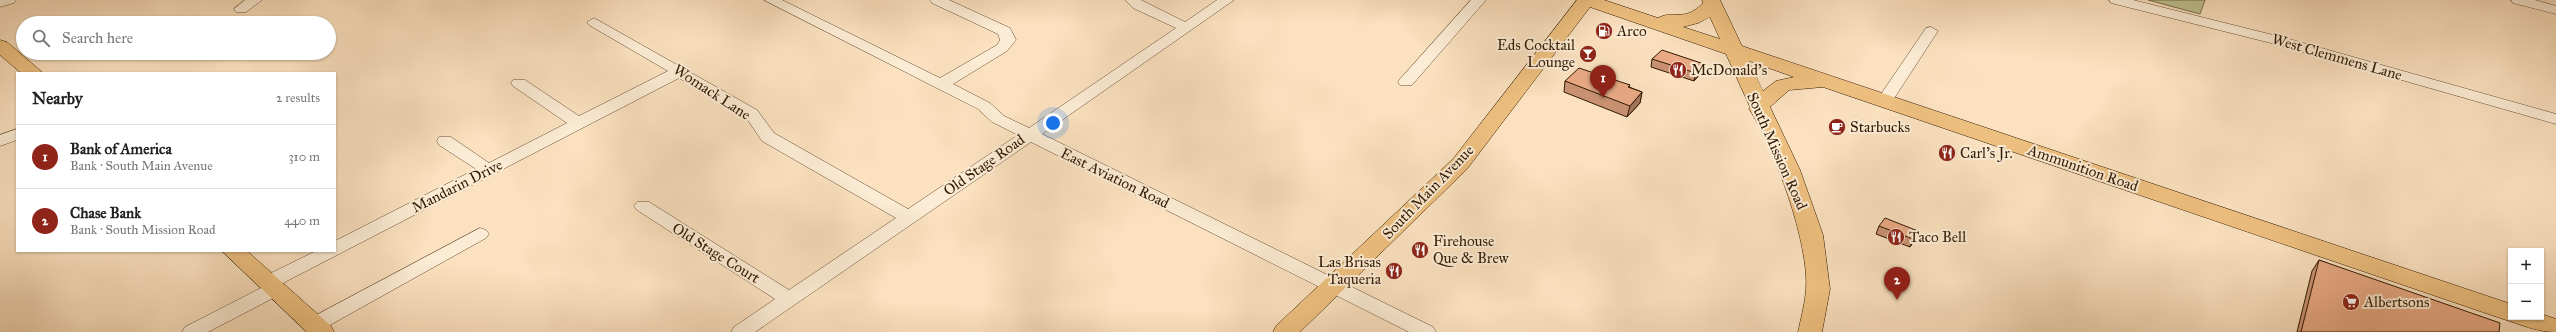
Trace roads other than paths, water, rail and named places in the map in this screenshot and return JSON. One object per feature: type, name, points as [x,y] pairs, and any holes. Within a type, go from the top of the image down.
[{"type":"main road","name":"Ammunition Road","points":[[1586,0],[2508,312]]},
{"type":"main road","name":"South Main Avenue","points":[[1285,332],[1460,164],[1586,0]]},
{"type":"main road","points":[[1645,19],[1693,20],[1701,16],[1712,2]]},
{"type":"main road","name":"South Mission Road","points":[[1712,2],[1759,109],[1789,170],[1812,235],[1818,289],[1810,332]]},
{"type":"main road","points":[[0,46],[16,59]]},
{"type":"main road","points":[[17,60],[32,72]]},
{"type":"main road","points":[[1759,109],[1768,95],[1784,85],[1813,83],[1839,85]]},
{"type":"main road","points":[[234,252],[318,329]]},
{"type":"main road","points":[[2533,320],[2556,328]]},
{"type":"street","points":[[0,3],[9,0]]},
{"type":"street","points":[[241,9],[255,0]]},
{"type":"street","name":"East Aviation Road","points":[[772,0],[984,106],[998,119],[1426,332]]},
{"type":"street","points":[[937,0],[1005,31],[1008,40],[1002,48],[942,84]]},
{"type":"street","points":[[1132,0],[1138,5],[1187,28]]},
{"type":"street","name":"Old Stage Road","points":[[742,332],[1028,134],[1227,0]]},
{"type":"street","points":[[1406,82],[1479,0]]},
{"type":"street","name":"West Clemmens Lane","points":[[2116,0],[2284,42],[2556,119]]},
{"type":"street","points":[[2518,0],[2556,10]]},
{"type":"street","name":"Womack Lane","points":[[594,22],[680,71],[751,114],[768,137],[908,217]]},
{"type":"street","points":[[1885,100],[1931,31]]},
{"type":"street","name":"Mandarin Drive","points":[[336,248],[680,71]]},
{"type":"street","points":[[519,83],[578,123]]},
{"type":"street","points":[[0,141],[16,134]]},
{"type":"street","points":[[445,141],[488,170]]},
{"type":"street","name":"Old Stage Court","points":[[643,206],[789,299]]},
{"type":"street","points":[[318,329],[480,234]]},
{"type":"street","points":[[192,332],[329,252]]},
{"type":"place","name":"Arco","points":[[1604,31]]},
{"type":"place","name":"Eds Cocktail Lounge","points":[[1588,54]]},
{"type":"place","name":"McDonald's","points":[[1678,70]]},
{"type":"place","name":"Bank of America","points":[[1603,98]]},
{"type":"place","name":"Starbucks","points":[[1837,127]]},
{"type":"place","name":"Carl's Jr.","points":[[1947,153]]},
{"type":"place","name":"Taco Bell","points":[[1896,237]]},
{"type":"place","name":"Firehouse Que & Brew","points":[[1420,250]]},
{"type":"place","name":"Las Brisas Taqueria","points":[[1394,271]]},
{"type":"place","name":"Chase Bank","points":[[1897,300]]},
{"type":"place","name":"Albertsons","points":[[2351,302]]}]
